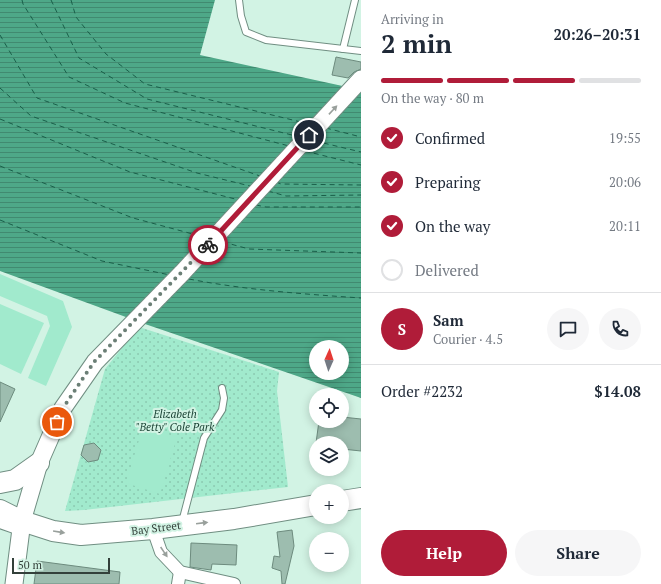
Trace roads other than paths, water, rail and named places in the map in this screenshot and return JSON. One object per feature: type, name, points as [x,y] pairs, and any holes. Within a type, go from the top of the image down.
[{"type":"highway","points":[[0,483],[15,480],[38,463]]},
{"type":"highway","points":[[349,500],[361,498]]},
{"type":"highway","name":"Bay Street","points":[[0,510],[21,525],[81,535],[153,529],[234,519],[309,506]]},
{"type":"main road","points":[[14,584],[21,525],[38,463],[63,408],[94,362],[187,268],[361,79]]},
{"type":"street","points":[[0,522],[21,525]]},
{"type":"street","points":[[153,529],[162,552],[180,572],[234,584]]},
{"type":"street","points":[[178,584],[180,572]]},
{"type":"lane","points":[[239,0],[240,16],[246,32],[266,40],[361,51]]},
{"type":"lane","points":[[343,49],[355,0]]},
{"type":"lane","points":[[181,525],[204,438],[222,410],[224,398],[222,388]]},
{"type":"park label","name":"Elizabeth \"Betty\" Cole Park","points":[[175,420]]}]
